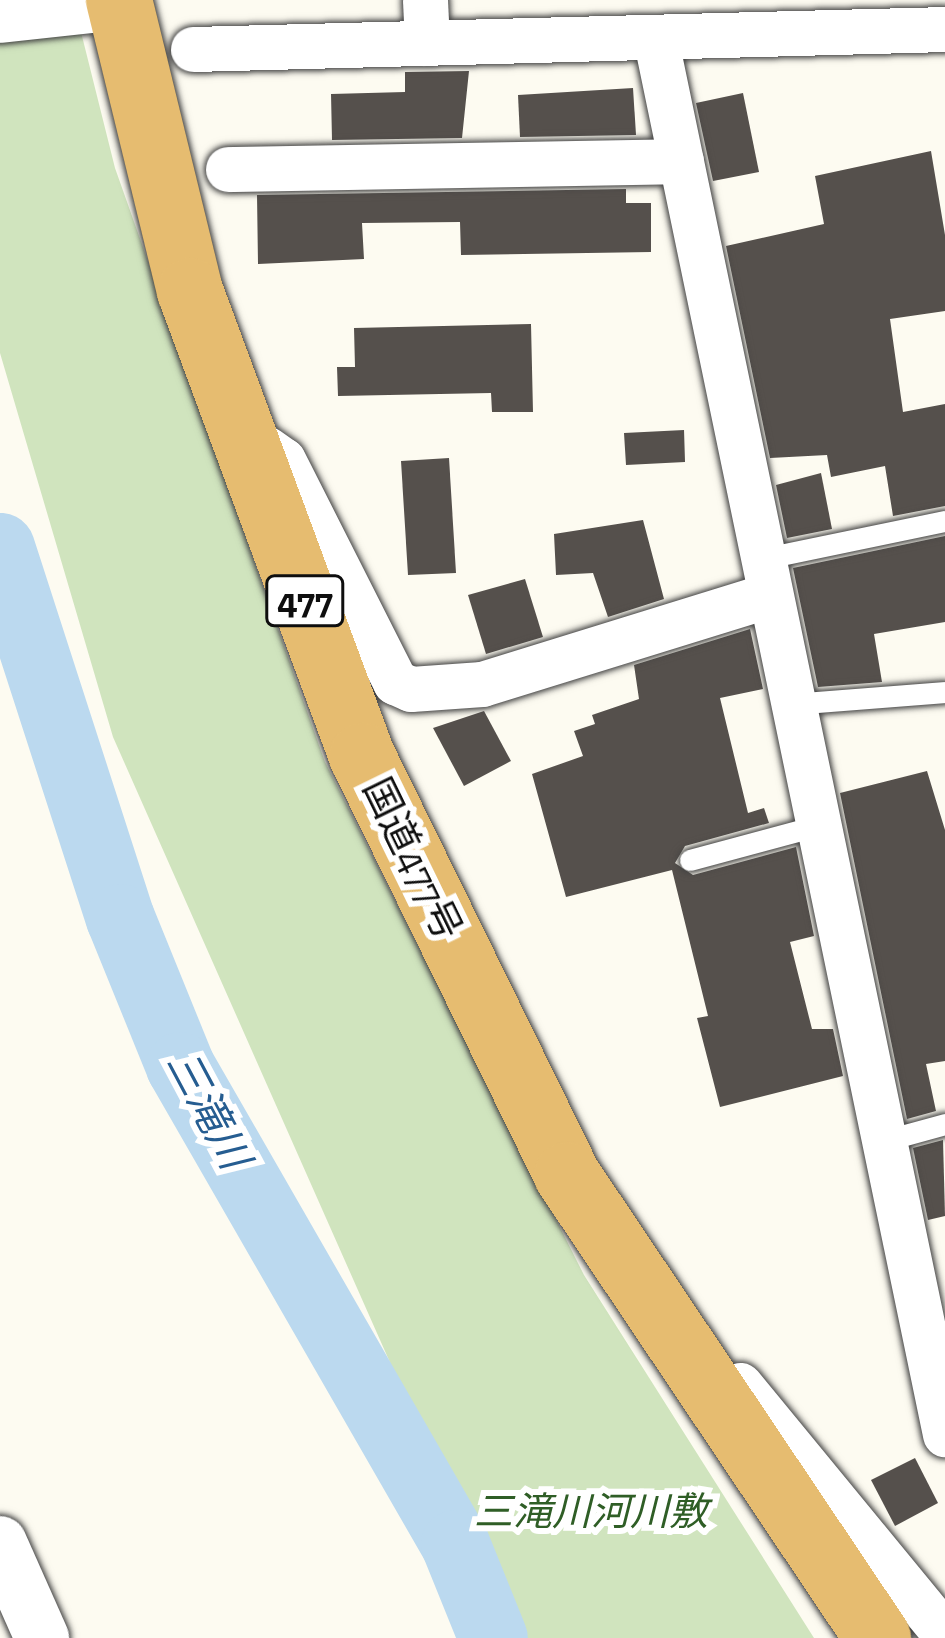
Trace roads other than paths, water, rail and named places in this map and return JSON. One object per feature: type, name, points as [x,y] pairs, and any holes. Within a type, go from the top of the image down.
[{"type":"highway","name":"国道477号","points":[[108,3],[190,291],[362,756],[567,1174],[878,1638]]},
{"type":"street","points":[[0,16],[108,3]]},
{"type":"street","points":[[193,49],[426,22],[656,40],[836,16],[945,29]]},
{"type":"street","points":[[656,40],[945,1434]]},
{"type":"street","points":[[228,169],[681,161]]},
{"type":"street","points":[[241,429],[283,460],[395,682],[411,689],[482,684],[765,577]]},
{"type":"street","points":[[567,1174],[945,1635]]},
{"type":"street","points":[[0,1543],[43,1638]]},
{"type":"lane","points":[[765,577],[945,521]]},
{"type":"lane","points":[[791,704],[945,692]]},
{"type":"lane","points":[[690,860],[816,826]]},
{"type":"lane","points":[[883,1141],[945,1124]]},
{"type":"waterway","name":"三滝川","points":[[0,547],[120,918],[180,1066],[455,1544],[493,1638]]},
{"type":"park label","name":"三滝川河川敷","points":[[591,1512]]}]
